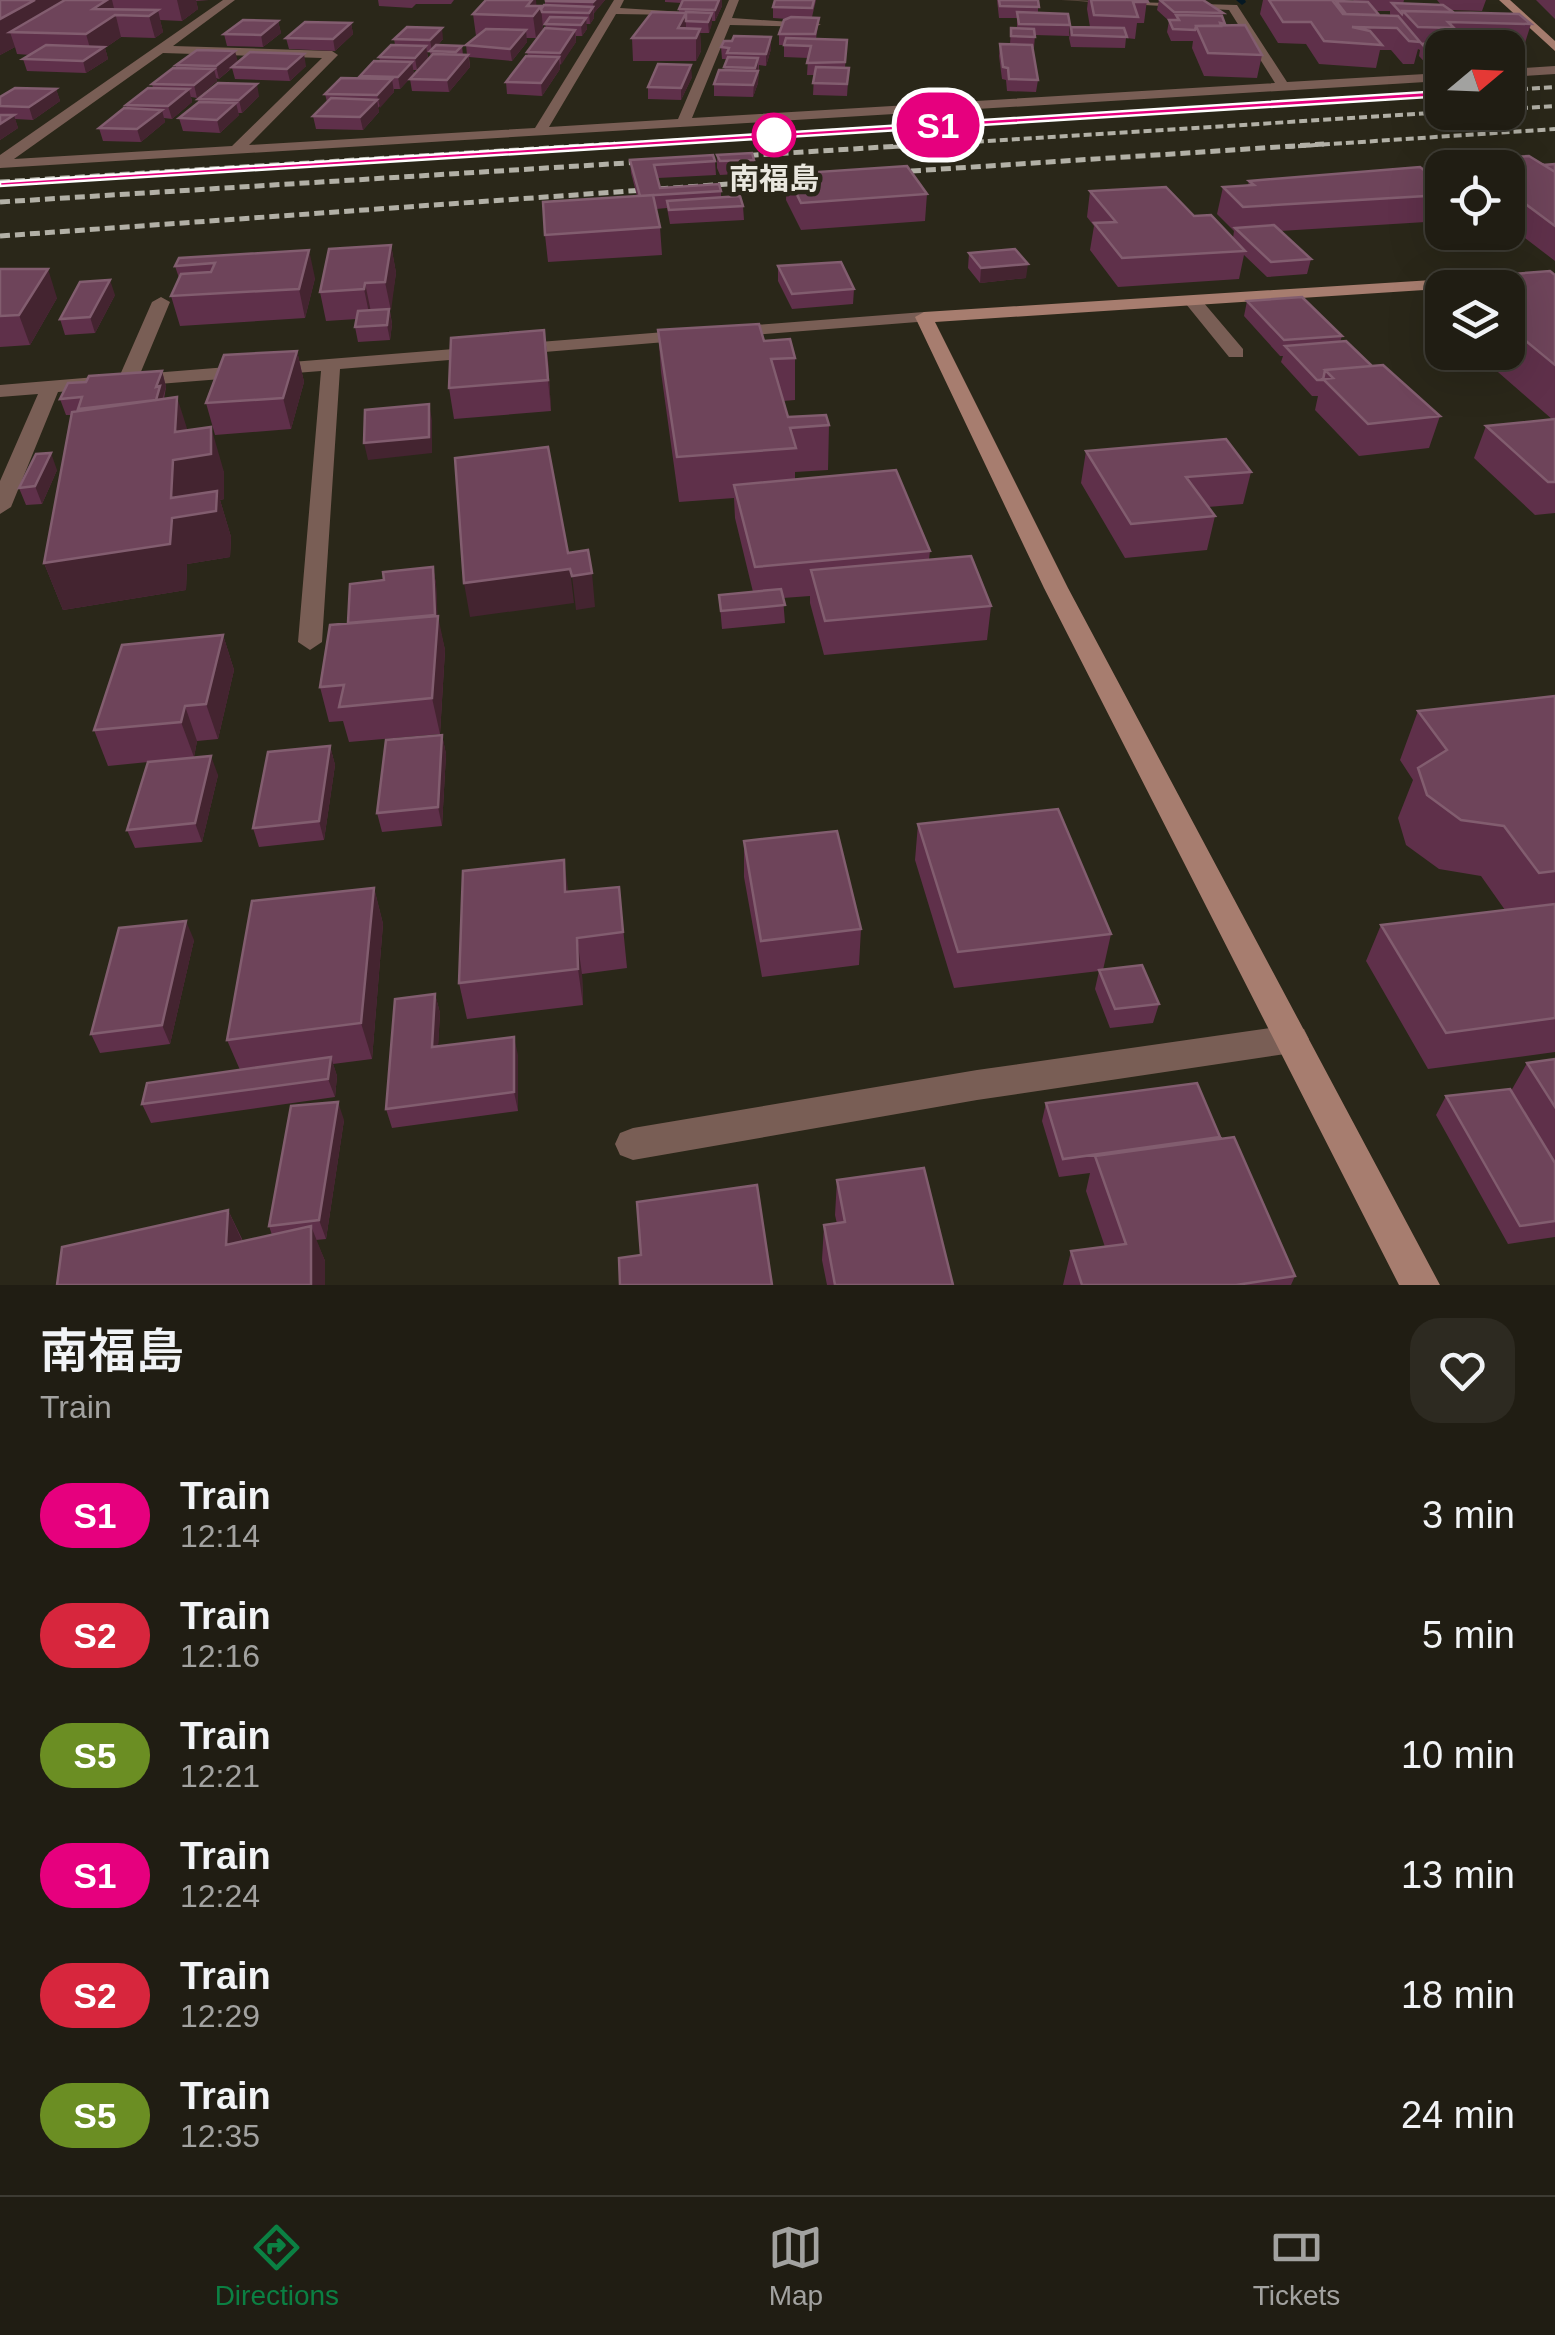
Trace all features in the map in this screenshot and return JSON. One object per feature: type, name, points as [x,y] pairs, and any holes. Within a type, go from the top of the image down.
[{"type":"street","points":[[0,163],[230,0]]},
{"type":"street","points":[[684,123],[734,0]]},
{"type":"street","points":[[1504,0],[1555,47]]},
{"type":"street","points":[[1070,18],[1066,2],[1233,7],[1284,88]]},
{"type":"street","points":[[540,131],[616,6],[678,12]]},
{"type":"street","points":[[725,21],[815,24]]},
{"type":"street","points":[[159,50],[332,55],[237,149]]},
{"type":"street","points":[[1525,72],[1555,70]]},
{"type":"street","points":[[0,163],[1425,78]]},
{"type":"street","points":[[0,391],[924,317],[1425,286]]},
{"type":"street","points":[[1192,300],[1236,352]]},
{"type":"street","points":[[127,382],[161,302]]},
{"type":"street","points":[[924,317],[1056,588],[1420,1285]]},
{"type":"street","points":[[310,642],[331,364]]},
{"type":"street","points":[[0,507],[50,388]]},
{"type":"street","points":[[633,1144],[977,1086],[1292,1039]]},
{"type":"building","points":[[0,0],[35,0],[0,19]]},
{"type":"building","points":[[65,0],[107,0],[93,9],[158,10],[149,16],[115,15],[86,34],[10,32]]},
{"type":"building","points":[[486,0],[532,0],[527,6],[541,6],[533,16],[473,14]]},
{"type":"building","points":[[547,0],[595,0],[545,1]]},
{"type":"building","points":[[683,0],[719,0],[715,10],[679,9]]},
{"type":"building","points":[[775,0],[814,0],[812,8],[773,7]]},
{"type":"building","points":[[999,0],[1038,0],[1039,7],[1000,6]]},
{"type":"building","points":[[1091,0],[1148,2],[1133,2],[1138,17],[1094,15]]},
{"type":"building","points":[[1160,0],[1203,0],[1223,13],[1174,12]]},
{"type":"building","points":[[1269,0],[1332,0],[1343,14],[1398,16],[1420,42],[1409,41],[1397,28],[1352,27],[1370,31],[1382,45],[1324,41],[1311,22],[1283,22]]},
{"type":"building","points":[[1336,1],[1368,2],[1379,15],[1346,14]]},
{"type":"building","points":[[1392,3],[1443,5],[1453,12],[1402,14]]},
{"type":"building","points":[[544,5],[593,7],[589,13],[542,12]]},
{"type":"building","points":[[1403,11],[1519,14],[1531,24],[1448,22],[1454,28],[1418,27]]},
{"type":"building","points":[[652,12],[686,13],[678,28],[700,29],[696,38],[632,38]]},
{"type":"building","points":[[686,12],[712,13],[708,22],[686,21]]},
{"type":"building","points":[[1017,12],[1068,14],[1070,25],[1019,24]]},
{"type":"building","points":[[1176,15],[1222,16],[1225,24],[1196,26],[1195,30],[1173,29],[1169,20],[1179,20]]},
{"type":"building","points":[[550,17],[586,18],[581,25],[545,24]]},
{"type":"building","points":[[819,18],[815,34],[779,34],[784,20]]},
{"type":"building","points":[[243,20],[278,21],[261,35],[224,34]]},
{"type":"building","points":[[305,22],[351,23],[333,39],[286,38]]},
{"type":"building","points":[[1245,25],[1262,55],[1208,53],[1196,26]]},
{"type":"building","points":[[407,27],[442,28],[430,40],[394,39]]},
{"type":"building","points":[[1071,27],[1124,28],[1127,37],[1072,35]]},
{"type":"building","points":[[545,28],[575,30],[560,53],[527,52]]},
{"type":"building","points":[[1011,28],[1034,29],[1035,37],[1011,36]]},
{"type":"building","points":[[486,29],[526,30],[510,49],[466,45]]},
{"type":"building","points":[[734,36],[771,37],[766,54],[727,53],[729,48],[721,47]]},
{"type":"building","points":[[786,38],[847,40],[845,62],[807,63],[811,46],[784,45]]},
{"type":"building","points":[[1000,44],[1032,45],[1038,80],[1009,79]]},
{"type":"building","points":[[46,45],[104,47],[83,61],[23,59]]},
{"type":"building","points":[[391,45],[426,46],[415,58],[379,57]]},
{"type":"building","points":[[436,45],[462,46],[456,52],[430,51]]},
{"type":"building","points":[[197,50],[235,51],[216,66],[176,65]]},
{"type":"building","points":[[250,52],[304,54],[287,69],[232,67]]},
{"type":"building","points":[[433,54],[468,55],[447,80],[410,79]]},
{"type":"building","points":[[526,56],[559,57],[541,83],[506,82]]},
{"type":"building","points":[[728,57],[758,58],[755,68],[724,67]]},
{"type":"building","points":[[374,61],[412,62],[398,77],[360,76]]},
{"type":"building","points":[[658,64],[691,65],[681,88],[648,87]]},
{"type":"building","points":[[816,67],[849,68],[847,84],[813,83]]},
{"type":"building","points":[[173,68],[214,69],[194,85],[152,84]]},
{"type":"building","points":[[719,70],[758,71],[753,85],[714,84]]},
{"type":"building","points":[[341,78],[392,79],[377,95],[325,94]]},
{"type":"building","points":[[218,83],[257,84],[239,100],[198,99]]},
{"type":"building","points":[[15,88],[56,89],[29,107],[0,106],[0,97]]},
{"type":"building","points":[[148,88],[189,89],[168,106],[126,105]]},
{"type":"building","points":[[331,98],[377,100],[360,117],[313,116]]},
{"type":"building","points":[[199,102],[236,103],[217,120],[179,118]]},
{"type":"building","points":[[124,108],[162,110],[137,129],[99,128]]},
{"type":"building","points":[[0,115],[14,115],[0,124]]},
{"type":"building","points":[[752,153],[754,160],[720,161],[717,155]]},
{"type":"building","points":[[713,155],[715,161],[654,165],[660,188],[719,184],[721,191],[640,196],[630,160]]},
{"type":"building","points":[[1525,156],[1555,172],[1555,226],[1525,204]]},
{"type":"building","points":[[907,166],[927,194],[801,203],[787,174]]},
{"type":"building","points":[[1420,167],[1425,171],[1425,196],[1243,207],[1223,187],[1254,185],[1249,181]]},
{"type":"building","points":[[1166,187],[1194,216],[1211,215],[1245,251],[1122,258],[1094,223],[1116,222],[1090,191]]},
{"type":"building","points":[[653,195],[660,227],[545,235],[543,202]]},
{"type":"building","points":[[740,196],[743,206],[669,210],[667,201]]},
{"type":"building","points":[[1274,225],[1311,259],[1271,262],[1235,228]]},
{"type":"building","points":[[391,245],[385,282],[365,283],[364,289],[320,292],[329,249]]},
{"type":"building","points":[[1015,249],[1028,264],[981,268],[969,253]]},
{"type":"building","points":[[309,250],[299,289],[171,296],[181,274],[211,272],[215,263],[175,266],[179,258]]},
{"type":"building","points":[[841,262],[854,289],[792,294],[778,266]]},
{"type":"building","points":[[0,269],[48,269],[19,315],[0,316]]},
{"type":"building","points":[[1550,271],[1555,275],[1555,365],[1525,340],[1525,273]]},
{"type":"building","points":[[110,280],[90,317],[60,319],[80,282]]},
{"type":"building","points":[[1302,297],[1342,336],[1284,340],[1247,301]]},
{"type":"building","points":[[389,309],[387,325],[355,327],[358,311]]},
{"type":"building","points":[[759,324],[764,341],[790,339],[795,358],[771,359],[788,417],[826,415],[829,425],[790,428],[796,448],[677,457],[658,330]]},
{"type":"building","points":[[544,330],[548,380],[449,388],[451,338]]},
{"type":"building","points":[[1346,341],[1372,366],[1325,370],[1323,380],[1317,380],[1285,346]]},
{"type":"building","points":[[297,351],[283,398],[206,403],[224,355]]},
{"type":"building","points":[[1383,365],[1440,416],[1368,424],[1323,379],[1333,378],[1325,370]]},
{"type":"building","points":[[162,371],[156,400],[78,409],[82,397],[60,399],[68,383],[86,382],[89,376]]},
{"type":"building","points":[[177,397],[175,432],[211,427],[211,454],[173,460],[171,498],[217,491],[216,511],[172,518],[170,544],[44,563],[72,412]]},
{"type":"building","points":[[429,404],[429,437],[364,443],[365,410]]},
{"type":"building","points":[[1555,419],[1555,482],[1548,482],[1486,426]]},
{"type":"building","points":[[1226,439],[1251,472],[1186,477],[1215,516],[1131,524],[1086,451]]},
{"type":"building","points":[[548,447],[568,553],[588,550],[592,573],[572,576],[570,569],[464,583],[455,458]]},
{"type":"building","points":[[51,453],[35,486],[19,488],[36,454]]},
{"type":"building","points":[[896,470],[930,551],[755,567],[734,485]]},
{"type":"building","points":[[971,556],[991,606],[825,621],[811,570]]},
{"type":"building","points":[[433,567],[435,615],[348,623],[350,584],[384,580],[383,572]]},
{"type":"building","points":[[781,589],[785,605],[721,611],[719,595]]},
{"type":"building","points":[[438,616],[432,698],[339,707],[344,685],[320,687],[330,625]]},
{"type":"building","points":[[223,635],[206,704],[185,706],[181,722],[94,730],[122,645]]},
{"type":"building","points":[[1555,696],[1555,871],[1539,873],[1504,826],[1461,820],[1427,795],[1418,768],[1447,750],[1418,711]]},
{"type":"building","points":[[442,735],[438,807],[377,813],[386,740]]},
{"type":"building","points":[[330,746],[319,821],[253,828],[268,752]]},
{"type":"building","points":[[211,756],[195,823],[127,830],[148,762]]},
{"type":"building","points":[[1058,809],[1111,934],[958,952],[918,824]]},
{"type":"building","points":[[837,831],[861,929],[761,941],[744,841]]},
{"type":"building","points":[[564,860],[565,892],[619,887],[623,932],[577,938],[578,969],[459,983],[463,871]]},
{"type":"building","points":[[374,888],[361,1023],[227,1040],[252,901]]},
{"type":"building","points":[[1555,904],[1555,1018],[1446,1033],[1381,925]]},
{"type":"building","points":[[186,921],[162,1025],[91,1034],[119,928]]},
{"type":"building","points":[[1142,965],[1159,1004],[1115,1009],[1099,970]]},
{"type":"building","points":[[435,994],[432,1047],[514,1037],[514,1092],[386,1109],[395,999]]},
{"type":"building","points":[[331,1057],[328,1079],[142,1104],[147,1083]]},
{"type":"building","points":[[1555,1059],[1555,1107],[1527,1063]]},
{"type":"building","points":[[1197,1083],[1220,1137],[1063,1159],[1046,1103]]},
{"type":"building","points":[[1510,1089],[1555,1163],[1555,1221],[1520,1226],[1446,1096]]},
{"type":"building","points":[[338,1102],[319,1220],[269,1226],[291,1106]]},
{"type":"building","points":[[1234,1137],[1295,1276],[1236,1285],[1082,1285],[1071,1251],[1126,1244],[1095,1156]]},
{"type":"building","points":[[924,1168],[953,1285],[835,1285],[824,1225],[845,1222],[837,1180]]},
{"type":"building","points":[[757,1185],[772,1285],[620,1285],[619,1258],[641,1255],[637,1202]]},
{"type":"building","points":[[228,1210],[226,1245],[311,1226],[311,1285],[57,1285],[62,1247]]},
{"type":"railway","points":[[1525,89],[1555,87]]},
{"type":"railway","points":[[574,147],[1425,94]]},
{"type":"railway","points":[[1525,108],[1555,106]]},
{"type":"railway","points":[[892,147],[1425,113]]},
{"type":"railway","points":[[1286,147],[1555,129]]},
{"type":"railway","points":[[0,182],[615,144]]},
{"type":"railway","points":[[0,202],[932,144]]},
{"type":"railway","points":[[881,173],[1324,144]]},
{"type":"railway","points":[[0,236],[812,178]]},
{"type":"train","name":"S1","points":[[0,182],[1425,95]]},
{"type":"place","name":"南福島","points":[[774,135]]}]
